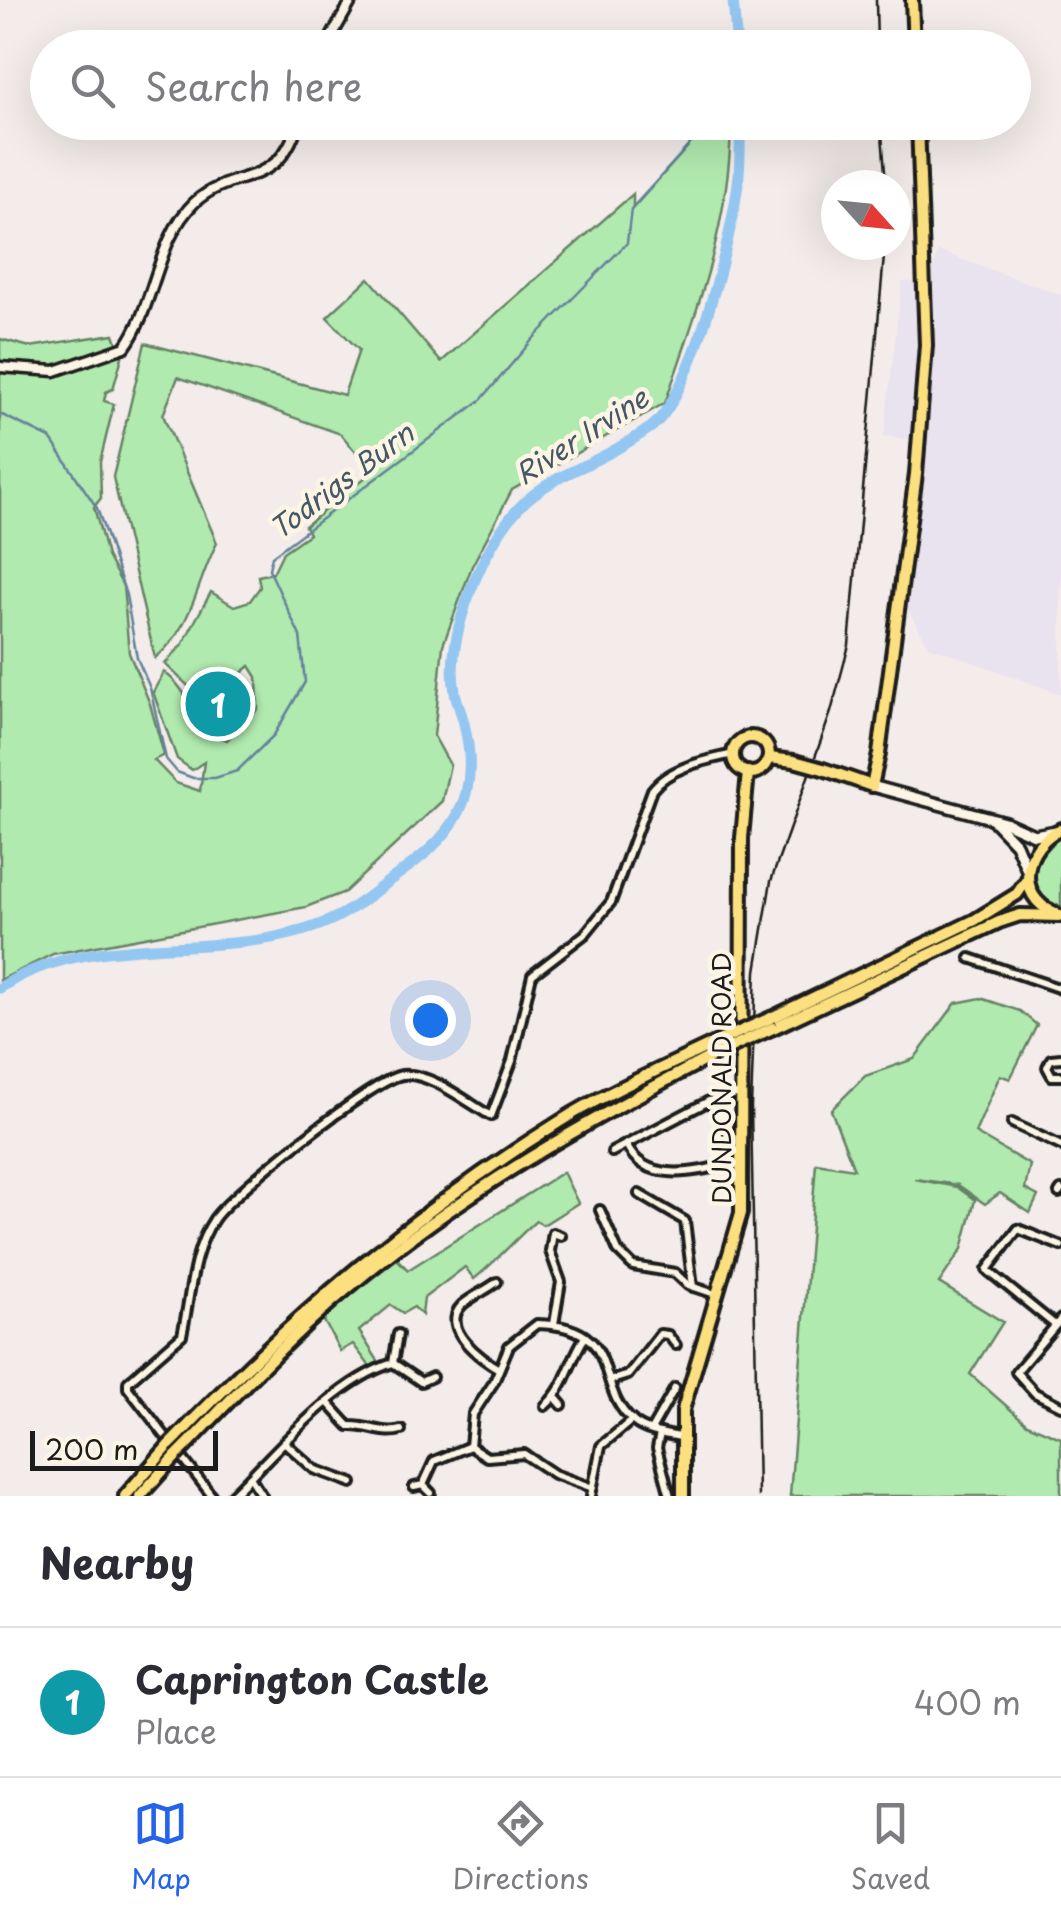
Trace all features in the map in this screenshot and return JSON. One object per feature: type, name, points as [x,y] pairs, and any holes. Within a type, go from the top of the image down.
[{"type":"main road","points":[[912,0],[913,30]]},
{"type":"main road","points":[[872,786],[916,474],[926,346],[919,140]]},
{"type":"main road","points":[[751,737],[763,741],[769,758],[762,769],[748,772],[737,766],[734,754],[739,742],[751,737]]},
{"type":"main road","points":[[769,758],[823,769],[1034,836],[1059,830]]},
{"type":"main road","name":"DUNDONALD ROAD","points":[[682,1496],[683,1410],[741,1213],[742,838],[748,772]]},
{"type":"main road","points":[[995,822],[1016,844],[1040,906],[1061,915]]},
{"type":"main road","points":[[773,1022],[974,920],[1017,894],[1039,842],[1059,830]]},
{"type":"main road","points":[[125,1496],[283,1345],[420,1230],[602,1113],[722,1045],[1000,922],[1020,915],[1061,915]]},
{"type":"main road","points":[[140,1496],[176,1456],[177,1443]]},
{"type":"street","points":[[334,30],[352,0]]},
{"type":"street","points":[[0,368],[54,371],[125,347],[175,232],[193,204],[214,190],[269,170],[286,154],[291,140]]},
{"type":"street","points":[[212,1496],[200,1475],[132,1394],[128,1382],[182,1335],[188,1285],[213,1220],[298,1144],[385,1082],[402,1075],[417,1076],[490,1116],[512,1061],[532,976],[585,934],[611,902],[652,790],[659,780],[701,761],[734,754]]},
{"type":"street","points":[[970,958],[1061,989]]},
{"type":"street","points":[[1061,1058],[1051,1059],[1047,1067],[1052,1076],[1061,1076]]},
{"type":"street","points":[[612,1152],[709,1101],[740,1093]]},
{"type":"street","points":[[626,1144],[638,1159],[671,1176],[729,1164],[729,1125],[709,1101]]},
{"type":"street","points":[[1012,1123],[1061,1146]]},
{"type":"street","points":[[638,1194],[685,1221],[693,1288]]},
{"type":"street","points":[[600,1210],[618,1252],[632,1266],[675,1272],[693,1288],[718,1295]]},
{"type":"street","points":[[547,1226],[557,1235],[550,1251],[561,1282],[554,1324]]},
{"type":"street","points":[[1061,1246],[1018,1229],[987,1270],[1058,1322],[1016,1372],[1035,1392],[1061,1406]]},
{"type":"street","points":[[498,1282],[462,1305],[456,1317],[458,1333],[482,1360],[500,1369]]},
{"type":"street","points":[[470,1446],[473,1414],[500,1369],[508,1346],[537,1324],[573,1328],[608,1366],[632,1420],[651,1430],[680,1436]]},
{"type":"street","points":[[665,1324],[676,1345]]},
{"type":"street","points":[[612,1380],[628,1375],[650,1344],[668,1334]]},
{"type":"street","points":[[231,1496],[294,1429],[356,1380],[392,1363],[401,1338]]},
{"type":"street","points":[[545,1406],[562,1391],[567,1364],[585,1338]]},
{"type":"street","points":[[392,1363],[421,1382]]},
{"type":"street","points":[[421,1382],[432,1376]]},
{"type":"street","points":[[419,1392],[421,1382]]},
{"type":"street","points":[[651,1430],[675,1388]]},
{"type":"street","points":[[555,1397],[562,1405]]},
{"type":"street","points":[[329,1404],[349,1426],[365,1425],[386,1438],[401,1430]]},
{"type":"street","points":[[470,1446],[488,1457],[524,1454],[590,1492],[600,1446],[632,1420]]},
{"type":"street","points":[[660,1433],[657,1448],[670,1496]]},
{"type":"street","points":[[284,1442],[314,1469],[347,1485]]},
{"type":"street","points":[[431,1493],[418,1486],[434,1461],[470,1446]]},
{"type":"street","points":[[250,1477],[262,1496]]},
{"type":"shaded area","points":[[938,251],[1061,295],[1061,694],[929,646],[907,608],[931,368],[933,269]]},
{"type":"shaded area","points":[[902,282],[918,282],[921,364],[912,440],[884,436]]},
{"type":"green space","points":[[694,140],[730,140],[725,195],[710,265],[665,403],[512,490],[472,566],[443,645],[434,736],[450,765],[442,801],[345,892],[306,907],[53,954],[0,980],[0,339],[30,347],[114,334],[122,357],[113,389],[106,392],[104,401],[114,404],[100,462],[101,498],[94,507],[107,556],[123,586],[129,653],[150,704],[164,755],[154,760],[176,783],[200,791],[204,762],[192,770],[177,759],[153,692],[164,672],[207,726],[227,740],[258,709],[257,677],[250,666],[237,677],[231,672],[224,692],[216,688],[204,701],[165,664],[182,645],[211,592],[234,606],[250,601],[260,587],[258,576],[273,573],[283,552],[309,534],[305,526],[372,472],[341,434],[178,377],[163,415],[217,543],[186,619],[155,658],[113,477],[145,343],[344,395],[359,350],[327,317],[369,278],[441,362],[633,194],[633,208]]},
{"type":"green space","points":[[1061,836],[1061,910],[1038,898],[1032,876],[1041,853]]},
{"type":"green space","points":[[981,998],[1020,1011],[1037,1025],[1010,1079],[1000,1075],[975,1133],[1030,1165],[1025,1189],[1038,1196],[1030,1213],[1000,1193],[985,1204],[958,1185],[915,1179],[957,1187],[975,1200],[962,1249],[939,1283],[1003,1322],[970,1374],[1027,1424],[1061,1438],[1061,1496],[790,1496],[816,1163],[854,1169],[831,1110],[865,1076],[914,1059],[956,1003]]},
{"type":"green space","points":[[563,1172],[578,1203],[543,1225],[536,1221],[474,1279],[465,1267],[424,1298],[422,1315],[414,1307],[403,1313],[391,1305],[359,1331],[380,1364],[371,1368],[353,1344],[340,1351],[322,1317],[397,1259],[408,1270]]},
{"type":"waterway","name":"River Irvine","points":[[733,0],[736,30]]},
{"type":"waterway","name":"Todrigs Burn","points":[[0,414],[50,438],[97,508],[126,595],[137,658],[150,688],[166,759],[177,772],[193,778],[215,778],[237,771],[274,735],[305,682],[300,636],[269,569],[272,556],[481,400],[534,338],[627,243],[631,209],[694,140]]},
{"type":"waterway","name":"River Irvine","points":[[0,988],[37,968],[78,957],[256,940],[298,932],[352,909],[445,833],[465,798],[469,778],[469,755],[453,663],[462,617],[477,575],[495,540],[531,496],[621,447],[650,428],[666,411],[695,352],[719,276],[738,183],[740,140]]},
{"type":"railway","points":[[876,0],[877,30]]},
{"type":"railway","points":[[882,140],[885,170]]},
{"type":"railway","points":[[758,1496],[751,1107],[756,971],[771,881],[831,712],[849,645],[884,260]]},
{"type":"place","name":"Caprington Castle","points":[[218,704]]}]
